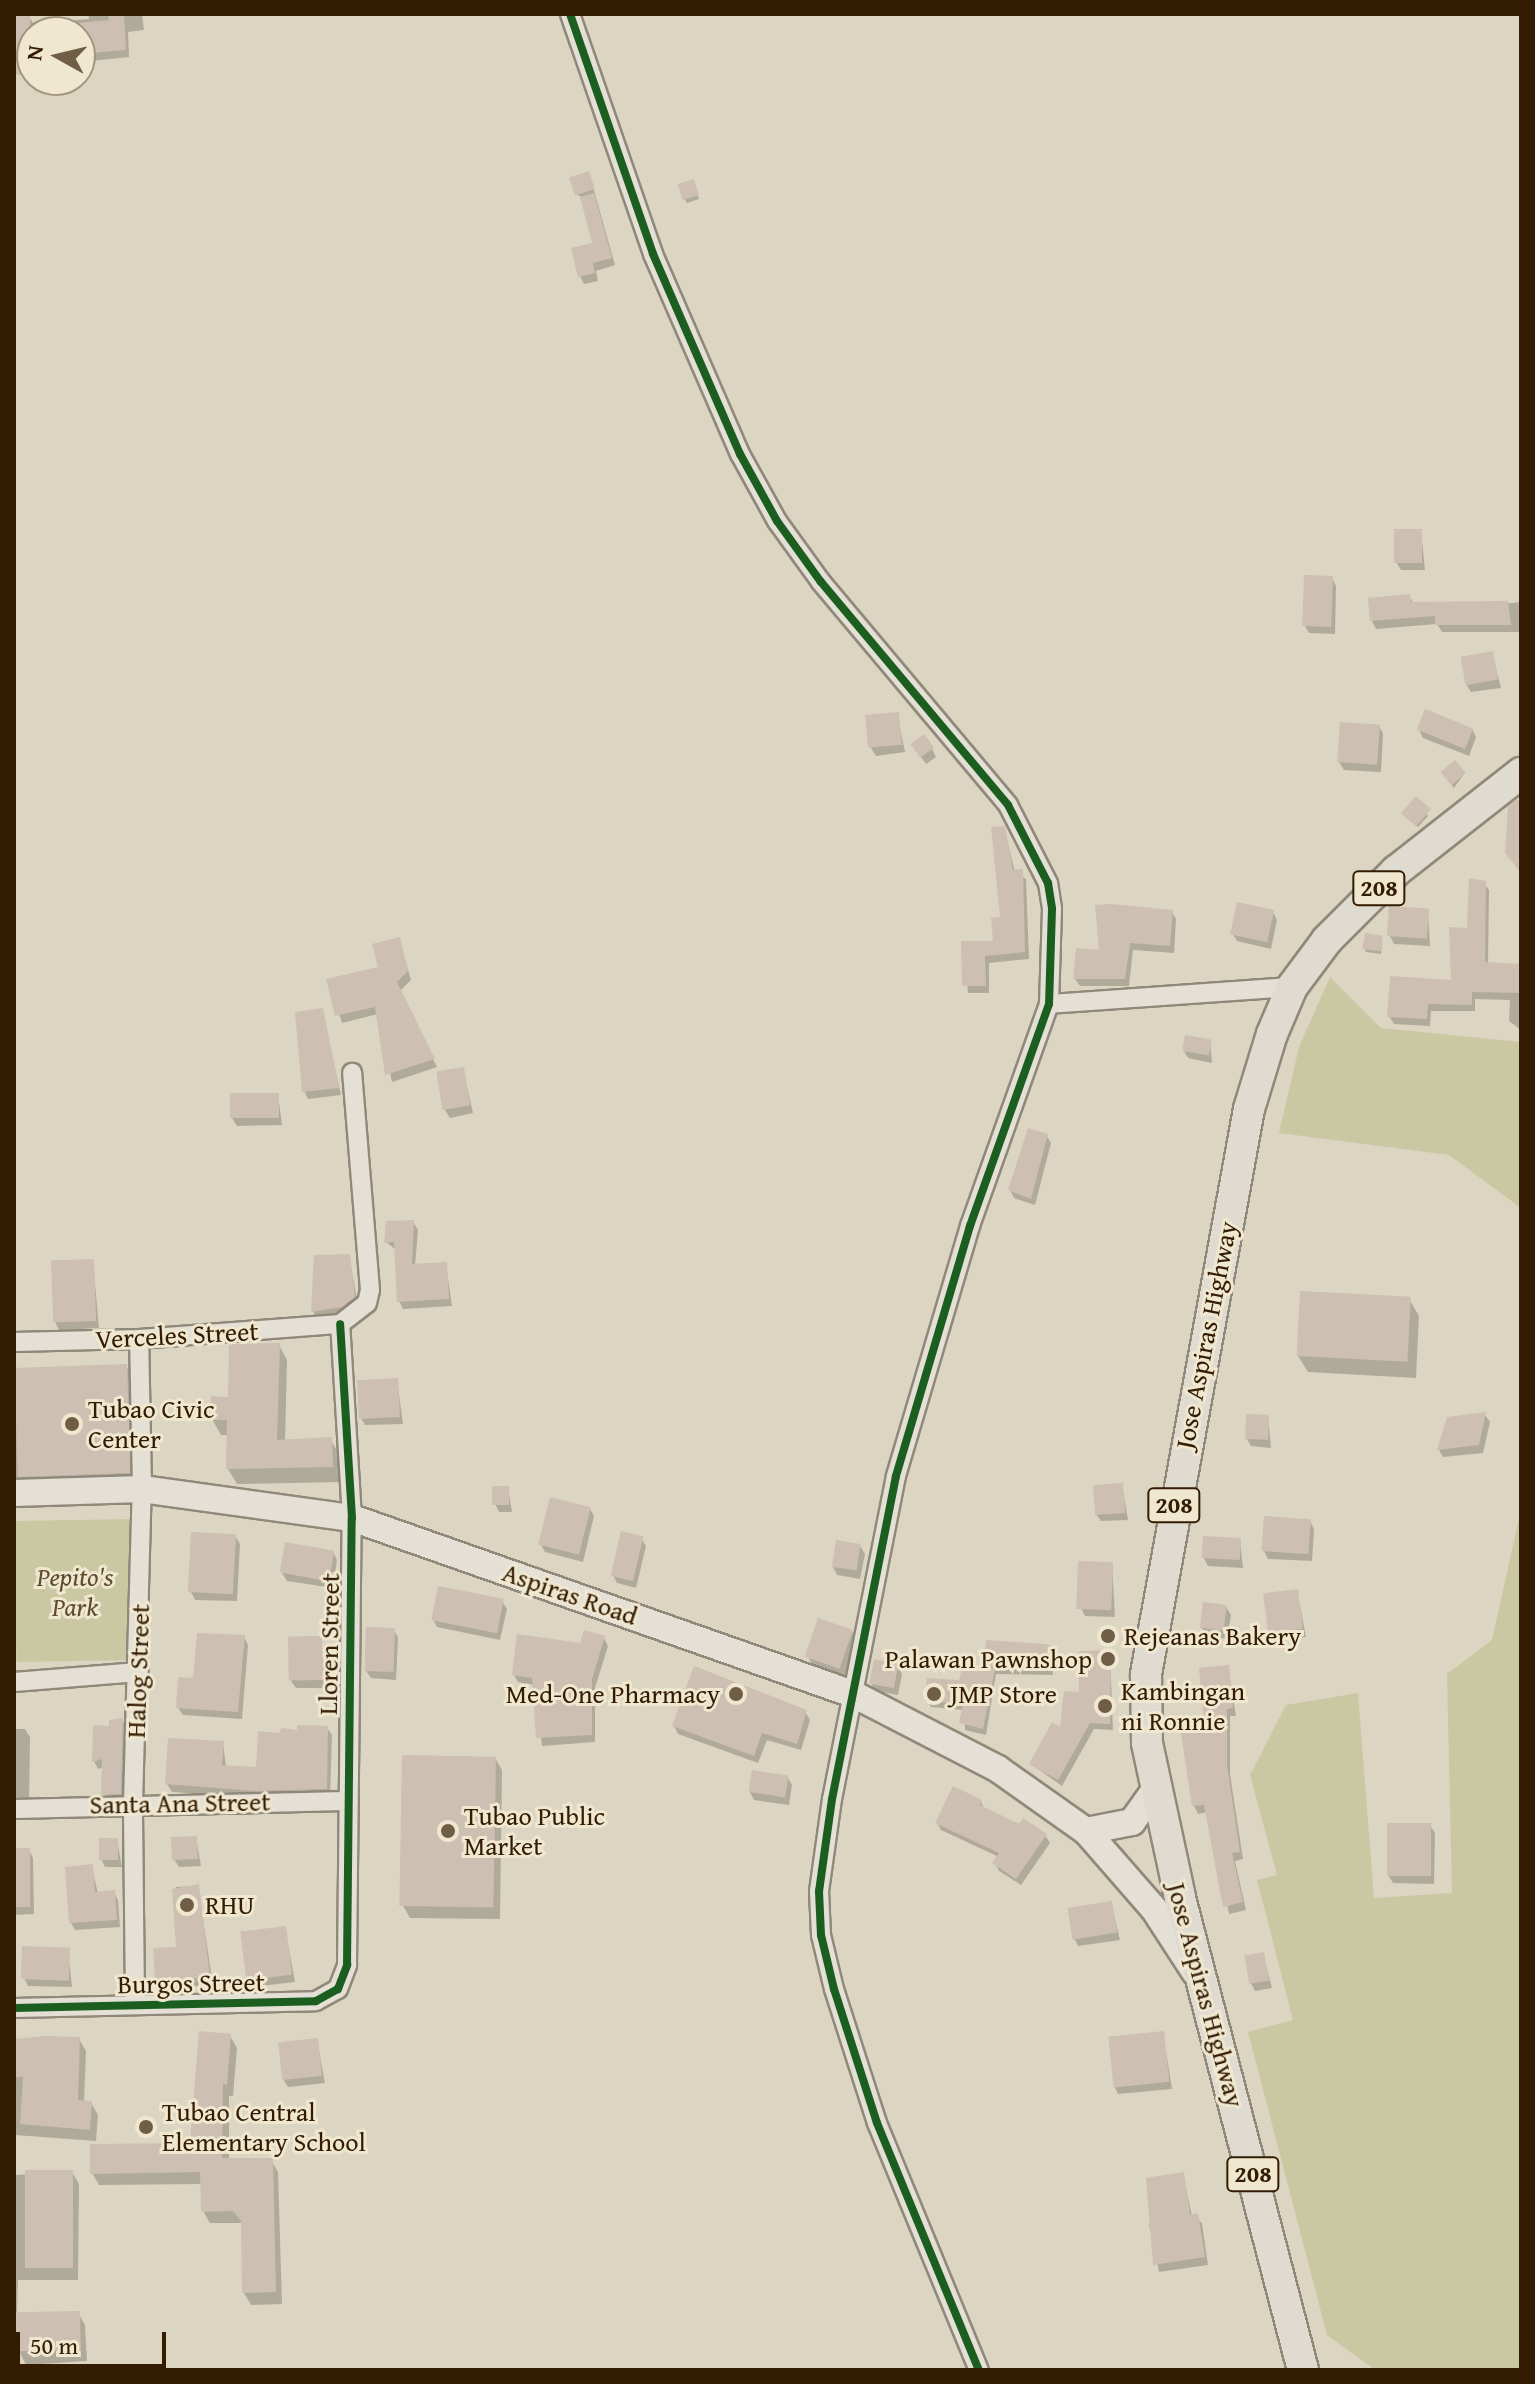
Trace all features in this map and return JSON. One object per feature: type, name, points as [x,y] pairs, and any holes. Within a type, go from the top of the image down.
[{"type":"main road","name":"Jose Aspiras Highway","points":[[1303,2370],[1199,1978],[1157,1787],[1145,1714],[1156,1607],[1249,1109],[1292,987],[1327,940],[1396,871],[1521,773]]},
{"type":"main road","name":"Aspiras Road","points":[[14,1493],[142,1489],[352,1518],[853,1694],[998,1769],[1086,1831],[1154,1909],[1199,1978]]},
{"type":"main road","points":[[1086,1831],[1132,1822],[1157,1787]]},
{"type":"street","points":[[570,14],[681,324],[777,521],[821,582],[1008,805],[1034,852],[1052,909],[1049,1004],[970,1226],[913,1415],[853,1694],[823,1852],[821,1935],[877,2123],[979,2370]]},
{"type":"street","points":[[1049,1004],[1292,987]]},
{"type":"street","points":[[340,1324],[367,1303],[370,1290],[352,1073]]},
{"type":"street","name":"Verceles Street","points":[[14,1342],[139,1339],[340,1324]]},
{"type":"street","name":"Lloren Street","points":[[340,1324],[352,1518],[346,1801],[347,1965]]},
{"type":"street","name":"Halog Street","points":[[135,2003],[133,1803],[142,1489],[139,1339]]},
{"type":"street","points":[[14,1682],[139,1672]]},
{"type":"street","name":"Santa Ana Street","points":[[14,1809],[133,1803],[346,1801]]},
{"type":"street","name":"Burgos Street","points":[[14,2008],[316,2001],[335,1994],[347,1965]]},
{"type":"green space","points":[[1330,977],[1381,1028],[1521,1042],[1521,1208],[1449,1155],[1279,1133],[1299,1047]]},
{"type":"green space","points":[[1521,1509],[1521,2370],[1375,2370],[1327,2335],[1248,2032],[1293,2020],[1257,1880],[1277,1875],[1250,1775],[1286,1705],[1358,1693],[1374,1898],[1452,1893],[1447,1674],[1492,1640]]},
{"type":"green space","name":"Pepito's Park","points":[[134,1519],[136,1660],[16,1662],[14,1521]]},
{"type":"building","points":[[14,14],[30,14],[16,16],[14,75]]},
{"type":"building","points":[[108,14],[124,14],[126,50],[96,53],[96,21],[109,20]]},
{"type":"building","points":[[589,171],[595,189],[575,196],[569,177]]},
{"type":"building","points":[[694,179],[699,195],[683,200],[678,184]]},
{"type":"building","points":[[594,193],[612,258],[593,263],[595,273],[578,277],[571,248],[592,243],[580,197]]},
{"type":"building","points":[[1394,529],[1422,529],[1422,563],[1394,563]]},
{"type":"building","points":[[1304,575],[1333,576],[1331,627],[1302,626]]},
{"type":"building","points":[[1410,594],[1411,602],[1508,601],[1511,625],[1435,625],[1435,616],[1370,621],[1368,598]]},
{"type":"building","points":[[1493,651],[1498,680],[1466,685],[1461,657]]},
{"type":"building","points":[[1425,709],[1473,728],[1465,749],[1417,729]]},
{"type":"building","points":[[899,712],[902,745],[868,748],[865,715]]},
{"type":"building","points":[[1340,722],[1380,725],[1377,765],[1337,762]]},
{"type":"building","points":[[924,734],[934,748],[920,758],[910,744]]},
{"type":"building","points":[[1455,760],[1466,773],[1451,785],[1440,772]]},
{"type":"building","points":[[1416,796],[1431,809],[1416,826],[1401,813]]},
{"type":"building","points":[[1521,800],[1521,873],[1505,853],[1508,806]]},
{"type":"building","points":[[1005,826],[1013,870],[1023,869],[1025,952],[985,956],[986,986],[962,986],[961,941],[993,941],[991,918],[1000,917],[991,827]]},
{"type":"building","points":[[1469,878],[1486,881],[1485,962],[1521,964],[1521,993],[1472,992],[1472,1005],[1428,1004],[1427,1019],[1387,1017],[1390,976],[1451,980],[1449,927],[1467,928]]},
{"type":"building","points":[[1237,902],[1274,910],[1267,942],[1230,934]]},
{"type":"building","points":[[1095,905],[1173,910],[1170,946],[1130,943],[1125,979],[1073,979],[1076,948],[1099,950]]},
{"type":"building","points":[[1389,906],[1429,909],[1427,939],[1387,936]]},
{"type":"building","points":[[1365,933],[1383,936],[1380,952],[1362,949]]},
{"type":"building","points":[[400,937],[408,971],[397,982],[435,1059],[385,1075],[375,1007],[335,1016],[326,979],[378,967],[372,944]]},
{"type":"building","points":[[323,1008],[339,1088],[302,1092],[295,1012]]},
{"type":"building","points":[[1185,1035],[1212,1040],[1209,1055],[1182,1051]]},
{"type":"building","points":[[464,1067],[470,1106],[442,1110],[436,1071]]},
{"type":"building","points":[[230,1093],[279,1093],[279,1118],[230,1118]]},
{"type":"building","points":[[1028,1128],[1048,1134],[1031,1199],[1008,1190]]},
{"type":"building","points":[[414,1220],[412,1264],[447,1262],[449,1299],[397,1302],[394,1242],[384,1243],[386,1221]]},
{"type":"building","points":[[350,1254],[355,1297],[342,1307],[311,1312],[314,1255]]},
{"type":"building","points":[[94,1259],[96,1321],[53,1322],[51,1261]]},
{"type":"building","points":[[1300,1291],[1411,1297],[1407,1362],[1297,1356]]},
{"type":"building","points":[[280,1343],[277,1440],[332,1437],[333,1467],[226,1469],[227,1420],[210,1420],[211,1396],[228,1397],[229,1344]]},
{"type":"building","name":"Tubao Civic Center","points":[[127,1364],[131,1473],[18,1477],[14,1368]]},
{"type":"building","points":[[398,1378],[400,1417],[359,1419],[357,1380]]},
{"type":"building","points":[[1486,1412],[1479,1445],[1437,1450],[1447,1417]]},
{"type":"building","points":[[1246,1414],[1269,1415],[1268,1440],[1245,1439]]},
{"type":"building","points":[[1123,1483],[1125,1513],[1095,1515],[1093,1485]]},
{"type":"building","points":[[492,1486],[509,1486],[509,1505],[492,1505]]},
{"type":"building","points":[[550,1497],[591,1507],[579,1555],[538,1545]]},
{"type":"building","points":[[1264,1516],[1311,1519],[1308,1554],[1262,1551]]},
{"type":"building","points":[[621,1531],[643,1536],[633,1581],[611,1576]]},
{"type":"building","points":[[191,1532],[236,1534],[233,1594],[188,1592]]},
{"type":"building","points":[[1203,1536],[1241,1538],[1240,1560],[1202,1558]]},
{"type":"building","points":[[836,1540],[861,1544],[856,1571],[832,1567]]},
{"type":"building","points":[[285,1542],[334,1551],[329,1581],[280,1573]]},
{"type":"building","points":[[1078,1561],[1113,1562],[1111,1610],[1076,1609]]},
{"type":"building","points":[[438,1586],[504,1599],[497,1633],[431,1620]]},
{"type":"building","points":[[1298,1589],[1303,1629],[1268,1633],[1263,1593]]},
{"type":"building","points":[[1203,1602],[1227,1605],[1224,1631],[1200,1628]]},
{"type":"building","points":[[818,1618],[853,1630],[840,1669],[805,1657]]},
{"type":"building","points":[[366,1627],[395,1628],[393,1672],[364,1671]]},
{"type":"building","points":[[584,1630],[605,1636],[592,1679],[592,1735],[536,1738],[532,1678],[512,1675],[517,1634],[580,1643]]},
{"type":"building","points":[[197,1633],[245,1635],[238,1712],[176,1708],[178,1677],[193,1678]]},
{"type":"building","points":[[322,1636],[323,1680],[289,1681],[288,1637]]},
{"type":"building","points":[[986,1640],[1050,1644],[1048,1670],[984,1666]]},
{"type":"building","points":[[1111,1650],[1110,1724],[1090,1723],[1058,1780],[1029,1764],[1052,1722],[1060,1727],[1064,1691],[1079,1692],[1079,1651]]},
{"type":"building","points":[[874,1659],[899,1664],[894,1688],[869,1684]]},
{"type":"building","points":[[964,1661],[995,1669],[983,1729],[959,1723],[963,1704],[925,1701],[927,1678],[959,1680]]},
{"type":"building","points":[[1229,1665],[1233,1708],[1227,1709],[1227,1765],[1240,1852],[1232,1853],[1243,1902],[1223,1907],[1204,1805],[1192,1806],[1181,1733],[1205,1731],[1199,1668]]},
{"type":"building","points":[[694,1666],[807,1710],[797,1744],[762,1733],[754,1756],[672,1726]]},
{"type":"building","points":[[123,1718],[121,1794],[101,1795],[102,1759],[92,1762],[93,1725],[109,1726],[109,1720]]},
{"type":"building","points":[[297,1725],[328,1726],[327,1789],[255,1791],[165,1784],[168,1738],[224,1741],[222,1765],[256,1767],[258,1731],[280,1733],[281,1728],[297,1730]]},
{"type":"building","name":"Tubao Public Market","points":[[402,1755],[496,1757],[493,1908],[399,1906]]},
{"type":"building","points":[[752,1770],[789,1776],[785,1798],[749,1792]]},
{"type":"building","points":[[953,1786],[982,1800],[980,1805],[1019,1824],[1023,1818],[1047,1834],[1016,1879],[992,1863],[999,1853],[935,1823]]},
{"type":"building","points":[[1387,1823],[1431,1823],[1431,1876],[1387,1876]]},
{"type":"building","points":[[197,1836],[198,1859],[172,1860],[171,1837]]},
{"type":"building","points":[[99,1838],[118,1838],[118,1860],[99,1860]]},
{"type":"building","points":[[14,1848],[30,1848],[30,1907],[14,1907]]},
{"type":"building","points":[[93,1864],[95,1892],[115,1890],[117,1920],[69,1923],[65,1867]]},
{"type":"building","points":[[199,1884],[210,1977],[155,1982],[153,1948],[176,1947],[172,1889]]},
{"type":"building","points":[[1112,1901],[1117,1933],[1073,1940],[1068,1908]]},
{"type":"building","points":[[286,1926],[292,1975],[246,1980],[240,1932]]},
{"type":"building","points":[[22,1946],[70,1948],[69,1981],[21,1979]]},
{"type":"building","points":[[1264,1952],[1269,1981],[1249,1984],[1244,1955]]},
{"type":"building","points":[[199,2031],[231,2034],[227,2085],[223,2084],[222,2158],[273,2158],[276,2292],[242,2293],[241,2221],[233,2211],[201,2212],[200,2172],[90,2174],[90,2144],[190,2143]]},
{"type":"building","points":[[1164,2031],[1169,2082],[1114,2088],[1108,2037]]},
{"type":"building","points":[[80,2037],[78,2100],[92,2101],[90,2130],[20,2124],[23,2077],[14,2077],[14,2039]]},
{"type":"building","points":[[318,2038],[322,2076],[282,2080],[278,2042]]},
{"type":"building","points":[[25,2170],[73,2170],[73,2268],[25,2268]]},
{"type":"building","points":[[1184,2172],[1190,2215],[1198,2213],[1205,2257],[1153,2265],[1146,2178]]},
{"type":"building","points":[[80,2311],[81,2350],[15,2351],[14,2312]]},
{"type":"cycle path","points":[[570,14],[653,254],[740,454],[777,521],[821,582],[1008,805],[1048,883],[1052,909],[1049,1004],[970,1226],[896,1476],[832,1799],[819,1891],[821,1935],[834,1989],[877,2123],[979,2370]]},
{"type":"cycle path","points":[[14,2008],[316,2001],[338,1989],[347,1965],[352,1518],[340,1324]]},
{"type":"place","name":"Tubao Civic Center","points":[[72,1424]]},
{"type":"place","name":"Rejeanas Bakery","points":[[1108,1636]]},
{"type":"place","name":"Palawan Pawnshop","points":[[1108,1659]]},
{"type":"place","name":"Med-One Pharmacy","points":[[736,1694]]},
{"type":"place","name":"JMP Store","points":[[934,1694]]},
{"type":"place","name":"Kambingan ni Ronnie","points":[[1105,1706]]},
{"type":"place","name":"Tubao Public Market","points":[[448,1831]]},
{"type":"place","name":"RHU","points":[[187,1905]]},
{"type":"place","name":"Tubao Central Elementary School","points":[[146,2127]]}]
